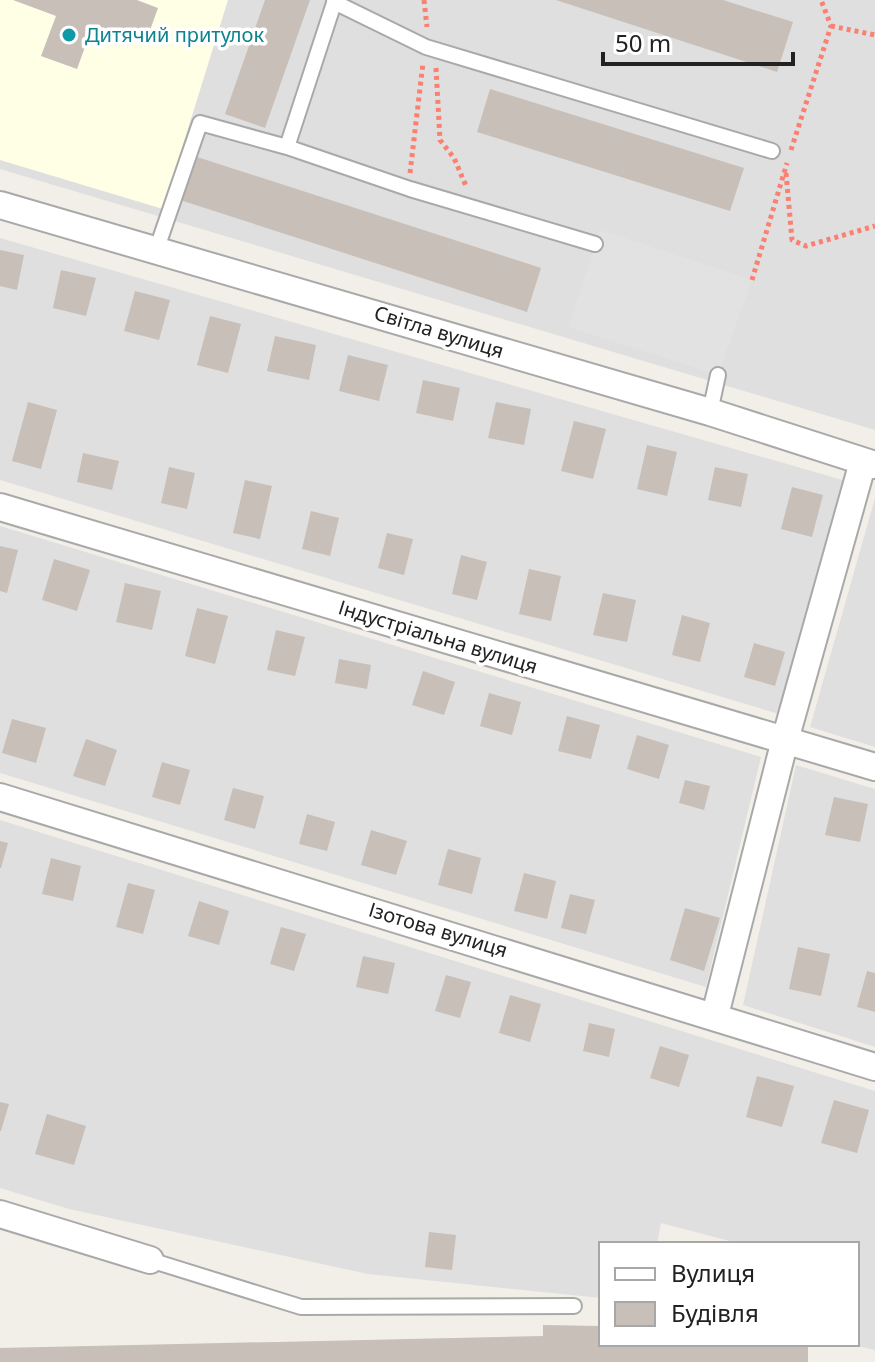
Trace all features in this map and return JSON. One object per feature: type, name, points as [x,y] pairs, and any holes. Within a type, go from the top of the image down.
[{"type":"street","name":"Світла вулиця","points":[[0,205],[157,248],[710,412],[869,464]]},
{"type":"street","points":[[715,1015],[785,740],[869,464]]},
{"type":"street","name":"Індустріальна вулиця","points":[[0,507],[875,767]]},
{"type":"street","name":"Ізотова вулиця","points":[[0,797],[715,1015],[875,1067]]},
{"type":"street","points":[[0,1214],[150,1260]]},
{"type":"lane","points":[[287,147],[334,1],[429,48],[772,151]]},
{"type":"lane","points":[[157,248],[200,123],[287,147],[410,189],[595,244]]},
{"type":"lane","points":[[710,412],[718,375]]},
{"type":"lane","points":[[150,1260],[301,1307],[574,1306]]},
{"type":"path","points":[[424,0],[429,48],[438,83],[440,140],[466,183],[467,206]]},
{"type":"path","points":[[752,280],[831,26],[821,0]]},
{"type":"path","points":[[831,26],[875,35]]},
{"type":"path","points":[[410,189],[418,88],[429,48]]},
{"type":"path","points":[[786,167],[792,240],[806,246],[875,226]]},
{"type":"shaded area","points":[[0,0],[875,0],[875,430],[0,169]]},
{"type":"shaded area","points":[[0,0],[228,0],[163,209],[0,160]]},
{"type":"shaded area","points":[[600,230],[752,280],[718,375],[568,327]]},
{"type":"shaded area","points":[[0,238],[846,481],[779,714],[0,480]]},
{"type":"shaded area","points":[[875,498],[875,747],[810,727]]},
{"type":"shaded area","points":[[0,526],[761,757],[706,987],[0,773]]},
{"type":"shaded area","points":[[796,765],[875,789],[875,1047],[743,1005]]},
{"type":"shaded area","points":[[0,820],[875,1091],[875,1350],[858,1346],[859,1242],[733,1242],[661,1223],[657,1242],[599,1242],[599,1298],[368,1274],[69,1209],[0,1188]]},
{"type":"building","name":"Дитячий притулок","points":[[13,0],[137,0],[158,8],[145,44],[93,25],[77,69],[41,56],[56,16]]},
{"type":"building","points":[[265,0],[310,0],[265,128],[225,114]]},
{"type":"building","points":[[556,0],[723,0],[793,22],[777,72]]},
{"type":"building","points":[[490,89],[744,168],[730,211],[477,132]]},
{"type":"building","points":[[194,156],[541,268],[527,312],[180,200]]},
{"type":"building","points":[[0,250],[24,255],[17,290],[0,286]]},
{"type":"building","points":[[61,270],[96,278],[86,316],[53,308]]},
{"type":"building","points":[[135,291],[170,300],[159,340],[124,331]]},
{"type":"building","points":[[210,316],[241,324],[228,373],[197,365]]},
{"type":"building","points":[[275,336],[316,345],[309,380],[267,371]]},
{"type":"building","points":[[348,355],[388,365],[379,401],[339,391]]},
{"type":"building","points":[[423,380],[460,388],[453,421],[416,413]]},
{"type":"building","points":[[28,402],[57,410],[41,469],[12,461]]},
{"type":"building","points":[[496,402],[531,409],[524,445],[488,438]]},
{"type":"building","points":[[574,421],[606,429],[593,479],[561,471]]},
{"type":"building","points":[[647,445],[677,452],[667,496],[637,489]]},
{"type":"building","points":[[83,453],[119,461],[112,490],[77,482]]},
{"type":"building","points":[[169,467],[195,473],[187,509],[161,503]]},
{"type":"building","points":[[715,467],[748,474],[741,507],[708,500]]},
{"type":"building","points":[[245,480],[272,486],[260,539],[233,533]]},
{"type":"building","points":[[792,487],[823,495],[812,537],[781,529]]},
{"type":"building","points":[[311,511],[339,518],[330,556],[302,549]]},
{"type":"building","points":[[387,533],[413,539],[404,575],[378,568]]},
{"type":"building","points":[[0,546],[18,550],[7,593],[0,591]]},
{"type":"building","points":[[461,555],[487,562],[477,600],[452,594]]},
{"type":"building","points":[[54,559],[90,570],[77,611],[42,600]]},
{"type":"building","points":[[529,569],[561,576],[551,621],[519,614]]},
{"type":"building","points":[[125,583],[161,591],[152,630],[116,622]]},
{"type":"building","points":[[603,593],[636,600],[627,642],[593,635]]},
{"type":"building","points":[[197,608],[228,616],[215,664],[185,656]]},
{"type":"building","points":[[682,615],[710,623],[700,662],[672,655]]},
{"type":"building","points":[[276,630],[305,637],[295,676],[267,670]]},
{"type":"building","points":[[754,643],[785,652],[775,686],[744,677]]},
{"type":"building","points":[[339,659],[371,665],[367,689],[335,683]]},
{"type":"building","points":[[423,671],[455,682],[444,715],[412,705]]},
{"type":"building","points":[[489,693],[521,702],[512,735],[480,726]]},
{"type":"building","points":[[567,716],[600,725],[591,759],[558,751]]},
{"type":"building","points":[[12,719],[46,728],[36,763],[2,753]]},
{"type":"building","points":[[637,735],[669,745],[659,779],[627,769]]},
{"type":"building","points":[[86,739],[117,750],[105,786],[73,776]]},
{"type":"building","points":[[162,762],[190,770],[180,805],[152,797]]},
{"type":"building","points":[[685,780],[710,786],[704,810],[679,803]]},
{"type":"building","points":[[233,788],[264,796],[255,829],[224,820]]},
{"type":"building","points":[[834,797],[868,804],[860,842],[825,835]]},
{"type":"building","points":[[307,814],[335,822],[327,851],[299,844]]},
{"type":"building","points":[[371,830],[407,841],[396,875],[361,865]]},
{"type":"building","points":[[0,841],[8,843],[1,868],[0,868]]},
{"type":"building","points":[[448,849],[481,858],[472,894],[438,885]]},
{"type":"building","points":[[51,858],[81,866],[73,901],[42,894]]},
{"type":"building","points":[[524,873],[556,881],[547,919],[514,911]]},
{"type":"building","points":[[128,883],[155,890],[143,934],[116,927]]},
{"type":"building","points":[[570,894],[595,900],[586,934],[561,928]]},
{"type":"building","points":[[199,901],[229,911],[219,945],[188,936]]},
{"type":"building","points":[[685,908],[720,918],[704,971],[670,960]]},
{"type":"building","points":[[281,927],[306,934],[294,971],[270,964]]},
{"type":"building","points":[[798,947],[830,954],[821,996],[789,989]]},
{"type":"building","points":[[363,956],[395,963],[388,994],[356,987]]},
{"type":"building","points":[[867,971],[875,973],[875,1012],[857,1007]]},
{"type":"building","points":[[446,975],[471,982],[460,1018],[435,1011]]},
{"type":"building","points":[[510,995],[541,1004],[530,1042],[499,1033]]},
{"type":"building","points":[[589,1023],[615,1029],[609,1057],[583,1051]]},
{"type":"building","points":[[660,1046],[689,1055],[679,1087],[650,1078]]},
{"type":"building","points":[[757,1076],[794,1086],[782,1127],[746,1117]]},
{"type":"building","points":[[834,1100],[869,1110],[857,1153],[821,1143]]},
{"type":"building","points":[[0,1102],[9,1104],[1,1131],[0,1131]]},
{"type":"building","points":[[47,1114],[86,1126],[74,1165],[35,1154]]},
{"type":"building","points":[[429,1232],[456,1235],[452,1270],[425,1267]]},
{"type":"building","points":[[543,1325],[599,1326],[599,1346],[808,1346],[808,1362],[0,1362],[0,1348],[543,1336]]},
{"type":"place","name":"Дитячий притулок","points":[[69,35]]}]
